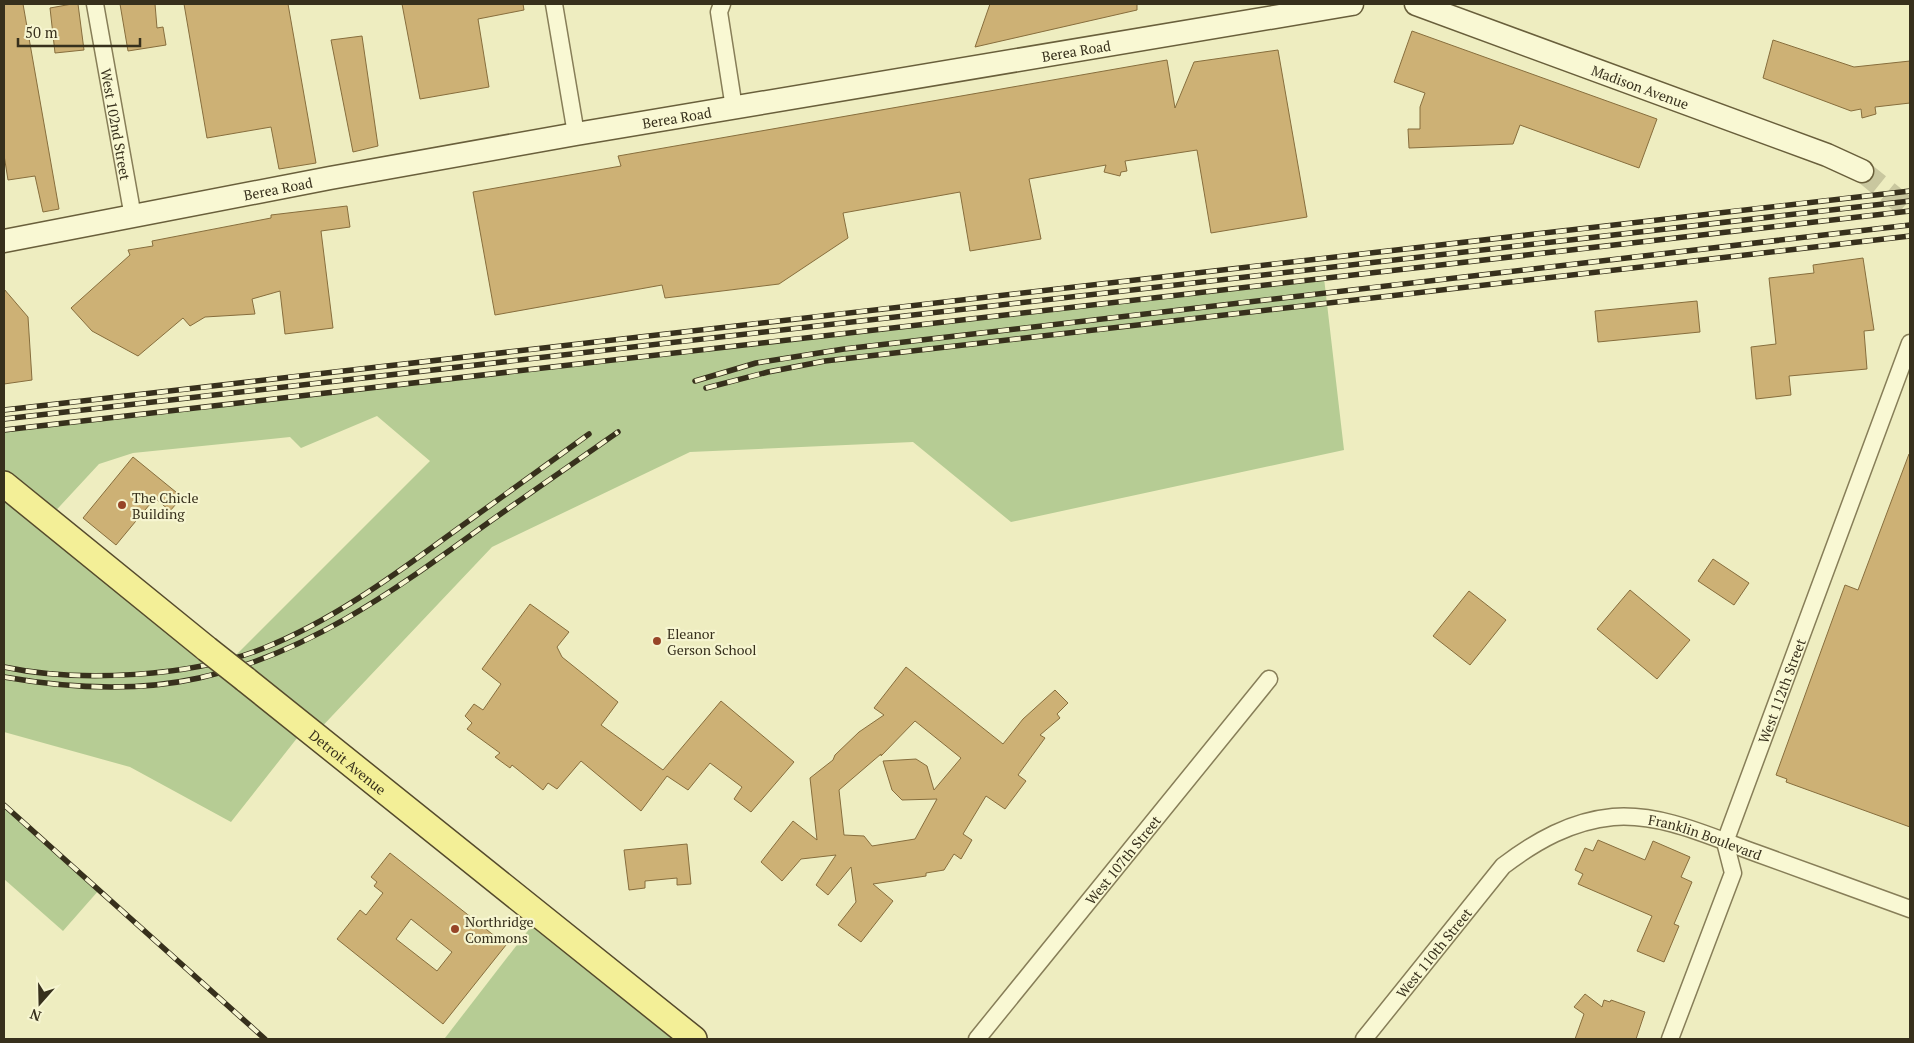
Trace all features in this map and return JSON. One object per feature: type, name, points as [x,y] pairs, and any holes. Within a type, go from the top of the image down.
[{"type":"main road","name":"Berea Road","points":[[4,241],[337,177],[576,134],[1352,4]]},
{"type":"main road","name":"Madison Avenue","points":[[1416,4],[1827,155],[1862,171]]},
{"type":"main road","name":"Detroit Avenue","points":[[4,484],[694,1039]]},
{"type":"street","name":"West 102nd Street","points":[[94,4],[134,217]]},
{"type":"street","points":[[554,4],[576,134]]},
{"type":"street","points":[[722,4],[719,12],[734,108]]},
{"type":"street","name":"West 112th Street","points":[[1725,842],[1910,343]]},
{"type":"street","name":"West 107th Street","points":[[977,1039],[1269,679]]},
{"type":"street","name":"Franklin Boulevard","points":[[1503,866],[1528,847],[1555,832],[1584,823],[1613,817],[1663,821],[1910,909]]},
{"type":"street","points":[[1670,1039],[1733,873],[1725,842]]},
{"type":"street","name":"West 110th Street","points":[[1364,1039],[1503,866]]},
{"type":"green space","points":[[1324,278],[1344,450],[1011,522],[913,442],[690,452],[492,547],[314,735],[305,728],[231,822],[130,767],[4,732],[4,431]],"holes":[[[377,416],[430,461],[227,664],[48,519],[99,464],[133,453],[290,437],[301,448]]]},
{"type":"green space","points":[[4,803],[99,890],[63,931],[4,879]]},
{"type":"green space","points":[[540,915],[694,1039],[445,1038]]},
{"type":"building","points":[[4,4],[23,4],[59,209],[43,212],[35,176],[8,180],[4,155]]},
{"type":"building","points":[[78,4],[84,50],[55,53],[50,8]]},
{"type":"building","points":[[120,4],[155,4],[157,28],[163,27],[166,45],[128,51]]},
{"type":"building","points":[[184,4],[288,4],[316,163],[279,169],[271,127],[207,138]]},
{"type":"building","points":[[402,4],[523,4],[524,10],[478,19],[489,87],[420,99]]},
{"type":"building","points":[[990,4],[1137,4],[1137,10],[975,47]]},
{"type":"building","points":[[1412,31],[1657,119],[1639,168],[1520,125],[1513,144],[1409,148],[1408,129],[1420,129],[1420,107],[1425,93],[1394,82]]},
{"type":"building","points":[[362,36],[378,146],[353,152],[331,40]]},
{"type":"building","points":[[1773,40],[1854,67],[1910,61],[1910,103],[1875,107],[1876,114],[1862,118],[1861,109],[1851,111],[1763,78]]},
{"type":"building","points":[[1278,50],[1307,217],[1211,233],[1197,150],[1125,161],[1127,171],[1121,172],[1120,176],[1104,172],[1106,165],[1029,179],[1041,239],[970,251],[960,192],[843,213],[848,238],[779,284],[665,298],[662,285],[495,315],[473,192],[621,166],[618,156],[1167,60],[1175,108],[1194,62]]},
{"type":"building","points":[[347,206],[350,227],[321,231],[333,328],[285,334],[280,291],[252,299],[255,314],[205,317],[190,326],[183,318],[138,356],[92,331],[71,308],[130,255],[128,250],[153,246],[152,241],[271,218],[271,215]]},
{"type":"building","points":[[1863,258],[1874,330],[1864,331],[1867,369],[1789,376],[1791,395],[1756,399],[1751,347],[1776,344],[1769,278],[1814,273],[1813,265]]},
{"type":"building","points":[[4,289],[28,317],[32,380],[4,384]]},
{"type":"building","points":[[1697,301],[1700,332],[1598,342],[1595,311]]},
{"type":"building","points":[[1909,454],[1910,827],[1786,782],[1787,779],[1776,775],[1845,585],[1858,590]]},
{"type":"building","name":"The Chicle Building","points":[[133,457],[182,497],[170,511],[155,498],[116,545],[83,518]]},
{"type":"building","points":[[1713,559],[1749,583],[1734,605],[1698,581]]},
{"type":"building","points":[[1630,590],[1690,640],[1657,679],[1597,629]]},
{"type":"building","points":[[1469,591],[1506,620],[1470,665],[1433,636]]},
{"type":"building","points":[[530,604],[569,632],[557,647],[562,657],[618,702],[601,725],[663,770],[721,701],[794,762],[751,812],[734,799],[742,787],[710,763],[688,790],[667,776],[641,811],[581,761],[557,789],[548,783],[543,790],[512,765],[510,768],[495,757],[500,753],[467,729],[472,723],[465,716],[474,704],[483,710],[501,684],[482,669]]},
{"type":"building","points":[[906,667],[1003,744],[1023,719],[1055,690],[1068,703],[1057,714],[1060,718],[1040,735],[1045,738],[1018,775],[1026,781],[1005,809],[986,796],[963,834],[972,840],[961,859],[954,854],[944,870],[926,873],[926,876],[873,884],[893,901],[861,942],[838,925],[856,902],[851,867],[828,895],[816,885],[836,855],[801,859],[782,881],[761,862],[793,821],[817,840],[810,778],[833,760],[835,755],[859,732],[884,715],[874,708]],"holes":[[[915,721],[961,758],[934,790],[927,766],[916,759],[883,761],[892,790],[902,800],[937,799],[915,839],[872,846],[864,836],[844,835],[839,790],[881,754],[881,756]]]},
{"type":"building","points":[[1598,840],[1645,860],[1653,841],[1690,857],[1681,877],[1692,882],[1674,924],[1679,926],[1664,962],[1637,951],[1652,916],[1578,884],[1583,874],[1575,870],[1585,848],[1593,851]]},
{"type":"building","points":[[687,844],[691,884],[677,885],[677,878],[645,881],[645,888],[629,890],[624,850]]},
{"type":"building","name":"Northridge Commons","points":[[390,853],[506,945],[443,1024],[337,939],[360,910],[366,915],[383,893],[374,886],[377,882],[371,877]],"holes":[[[411,919],[452,952],[437,971],[396,939]]]},
{"type":"building","points":[[1585,994],[1602,1007],[1604,1000],[1610,1002],[1611,1000],[1645,1012],[1636,1039],[1575,1039],[1584,1014],[1574,1007]]},
{"type":"tunnel","points":[[1862,171],[1910,210]]},
{"type":"railway","points":[[4,410],[1910,191]]},
{"type":"railway","points":[[4,419],[1910,201]]},
{"type":"railway","points":[[4,430],[1910,211]]},
{"type":"railway","points":[[695,381],[756,363],[844,349],[1910,225]]},
{"type":"railway","points":[[706,388],[768,372],[825,361],[1910,236]]},
{"type":"railway","points":[[4,677],[77,686],[126,687],[151,685],[199,678],[276,654],[346,619],[380,598],[618,432]]},
{"type":"railway","points":[[4,667],[67,675],[136,674],[204,665],[235,658],[264,648],[312,626],[358,599],[589,434]]},
{"type":"railway","points":[[4,805],[265,1039]]},
{"type":"place","name":"The Chicle Building","points":[[122,505]]},
{"type":"place","name":"Eleanor Gerson School","points":[[657,641]]},
{"type":"place","name":"Northridge Commons","points":[[455,929]]}]
